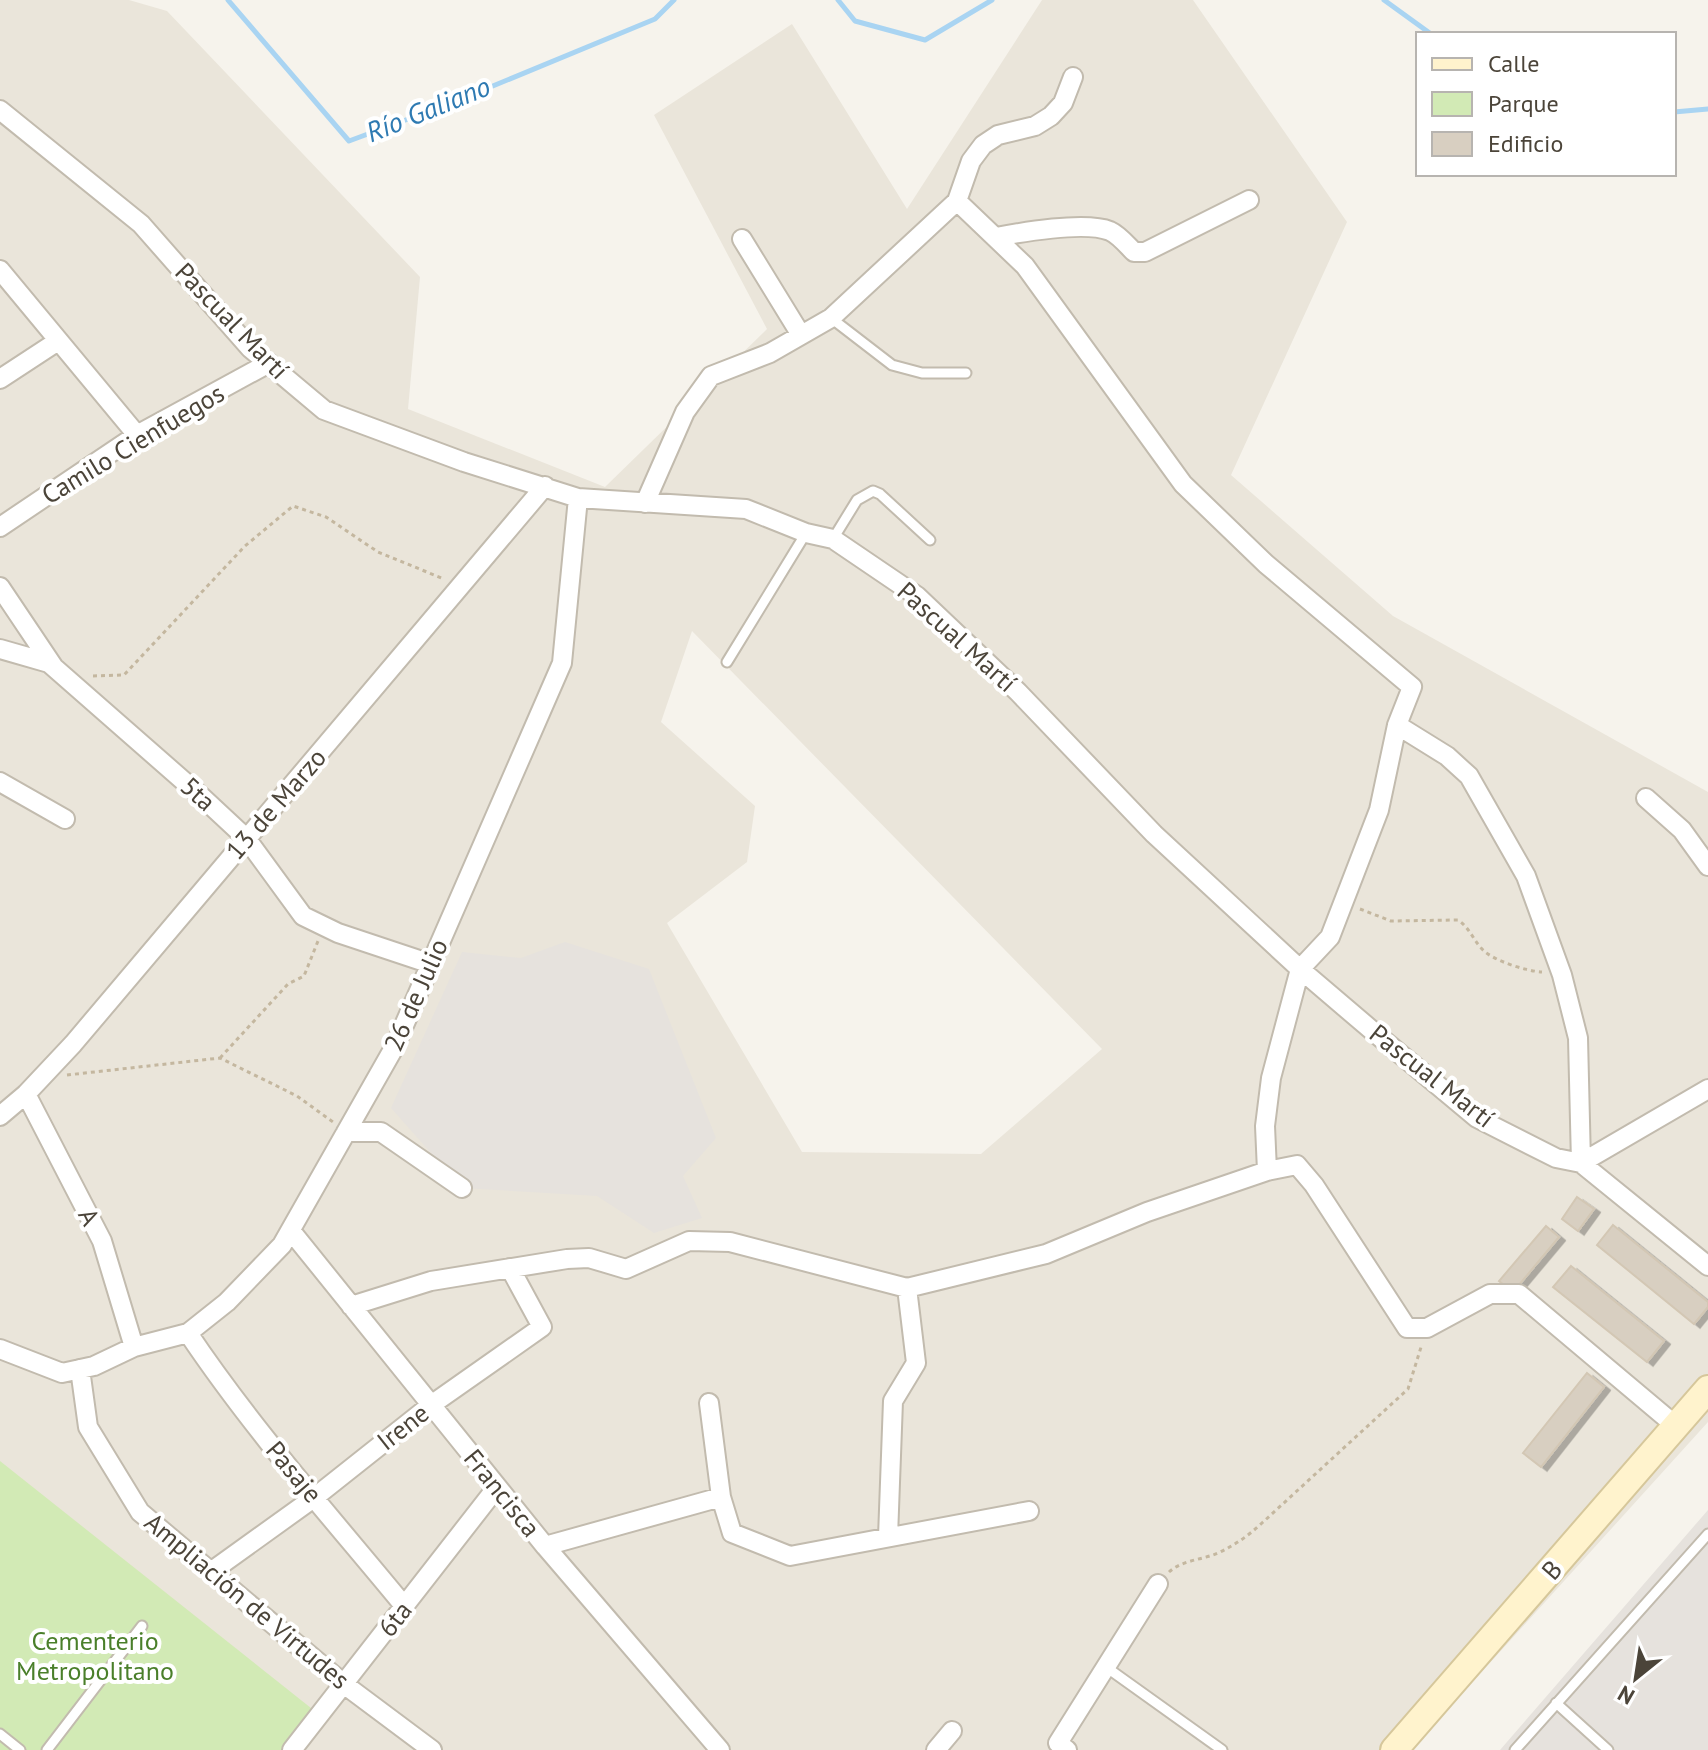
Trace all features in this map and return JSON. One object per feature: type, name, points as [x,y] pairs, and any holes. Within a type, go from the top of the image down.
[{"type":"street","points":[[645,503],[685,412],[711,376],[770,353],[831,318],[957,201],[971,161],[983,145],[998,135],[1035,126],[1051,116],[1063,103],[1073,77]]},
{"type":"street","name":"Pascual Martí","points":[[0,110],[141,224],[250,348],[324,410],[464,462],[578,498],[746,509],[806,533],[833,539],[917,596],[1018,692],[1154,834],[1300,969],[1477,1118],[1556,1158],[1581,1163],[1708,1266]]},
{"type":"street","points":[[996,237],[1044,228],[1100,229],[1112,232],[1134,252],[1145,252],[1249,200]]},
{"type":"street","points":[[957,201],[1025,266],[1183,484],[1266,564],[1412,687],[1397,725],[1379,810],[1330,937],[1300,969],[1271,1078],[1265,1126],[1267,1171]]},
{"type":"street","points":[[742,239],[801,335]]},
{"type":"street","points":[[0,270],[137,435]]},
{"type":"street","points":[[0,379],[58,341]]},
{"type":"street","name":"Camilo Cienfuegos","points":[[0,527],[137,435],[269,363]]},
{"type":"street","name":"13 de Marzo","points":[[0,1116],[43,1076],[545,486]]},
{"type":"street","name":"26 de Julio","points":[[80,1369],[94,1366],[134,1347],[188,1333],[227,1302],[282,1245],[291,1231],[395,1046],[562,663],[578,498]]},
{"type":"street","points":[[0,587],[55,668]]},
{"type":"street","name":"5ta","points":[[0,649],[49,663],[55,668],[246,838],[303,916],[431,964]]},
{"type":"street","points":[[1397,725],[1447,756],[1469,776],[1526,876],[1562,975],[1578,1038],[1581,1163],[1708,1089]]},
{"type":"street","points":[[0,782],[65,819]]},
{"type":"street","points":[[1646,798],[1682,830],[1708,866]]},
{"type":"street","name":"A","points":[[26,1094],[102,1241],[134,1347]]},
{"type":"street","points":[[346,1132],[381,1132],[462,1188]]},
{"type":"street","points":[[351,1306],[431,1281],[567,1259],[589,1258],[626,1269],[689,1241],[730,1242],[907,1288],[1046,1254],[1147,1212],[1267,1171],[1297,1165],[1314,1185],[1407,1328],[1427,1328],[1490,1294],[1519,1294],[1676,1426]]},
{"type":"street","name":"Francisca","points":[[291,1231],[545,1546],[720,1750]]},
{"type":"street","name":"Irene","points":[[212,1571],[315,1497],[431,1405],[542,1327],[510,1268]]},
{"type":"street","points":[[888,1537],[893,1401],[916,1363],[907,1288]]},
{"type":"street","name":"Pasaje","points":[[188,1333],[216,1375],[289,1469],[405,1607]]},
{"type":"street","points":[[0,1349],[62,1373],[80,1369]]},
{"type":"street","name":"Ampliación de Virtudes","points":[[80,1369],[88,1427],[140,1512],[345,1685],[432,1750]]},
{"type":"street","name":"B","points":[[1394,1750],[1708,1389]]},
{"type":"street","points":[[709,1403],[721,1497],[732,1533],[790,1556],[1029,1511]]},
{"type":"street","name":"6ta","points":[[292,1750],[497,1487]]},
{"type":"street","points":[[545,1546],[721,1497]]},
{"type":"street","points":[[1062,1747],[1106,1667],[1158,1584]]},
{"type":"street","points":[[936,1750],[952,1731]]},
{"type":"lane","points":[[831,318],[892,365],[922,373],[966,373]]},
{"type":"lane","points":[[833,539],[857,500],[873,491],[930,540]]},
{"type":"lane","points":[[727,662],[806,533]]},
{"type":"lane","points":[[1515,1750],[1708,1534]]},
{"type":"lane","points":[[47,1750],[142,1626]]},
{"type":"lane","points":[[1106,1667],[1222,1750]]},
{"type":"lane","points":[[1556,1703],[1608,1750]]},
{"type":"lane","points":[[0,1734],[20,1750]]},
{"type":"path","points":[[55,668],[99,678],[124,675],[245,546],[293,506],[326,517],[378,552],[462,587]]},
{"type":"path","points":[[1341,902],[1391,921],[1458,920],[1484,952],[1525,970],[1562,975]]},
{"type":"path","points":[[220,1058],[288,984],[304,976],[311,954],[326,927]]},
{"type":"path","points":[[43,1076],[94,1074],[220,1058],[297,1096],[346,1132]]},
{"type":"path","points":[[1158,1584],[1176,1566],[1241,1542],[1408,1389],[1427,1328]]},
{"type":"shaded area","points":[[0,0],[129,0],[167,11],[420,277],[408,409],[605,487],[767,329],[654,115],[792,24],[907,209],[1042,0],[1193,0],[1347,222],[1231,475],[1393,616],[1708,792],[1708,1422],[1411,1750],[0,1750]],"holes":[[[692,631],[1102,1049],[981,1154],[802,1152],[667,923],[747,862],[755,806],[661,722]]]},
{"type":"shaded area","points":[[565,942],[649,969],[716,1138],[683,1176],[702,1218],[654,1233],[597,1196],[462,1188],[391,1108],[462,952],[521,958]]},
{"type":"shaded area","points":[[1708,1510],[1708,1750],[1500,1750]]},
{"type":"green space","name":"Cementerio Metropolitano","points":[[0,1461],[316,1712],[285,1750],[0,1750]]},
{"type":"building","points":[[1577,1197],[1594,1209],[1578,1231],[1562,1219]]},
{"type":"building","points":[[1613,1225],[1708,1302],[1708,1307],[1694,1324],[1597,1245]]},
{"type":"building","points":[[1546,1226],[1559,1237],[1513,1292],[1499,1281]]},
{"type":"building","points":[[1571,1266],[1664,1341],[1647,1362],[1553,1287]]},
{"type":"building","points":[[1587,1373],[1604,1387],[1541,1467],[1523,1453]]},
{"type":"waterway","name":"Río Galiano","points":[[228,0],[349,141],[454,102],[655,19],[674,0]]},
{"type":"waterway","name":"Río Galiano","points":[[838,0],[855,21],[925,40],[992,0]]},
{"type":"waterway","name":"Río Galiano","points":[[1384,0],[1428,32]]},
{"type":"waterway","name":"Río Galiano","points":[[1676,112],[1708,109]]}]
